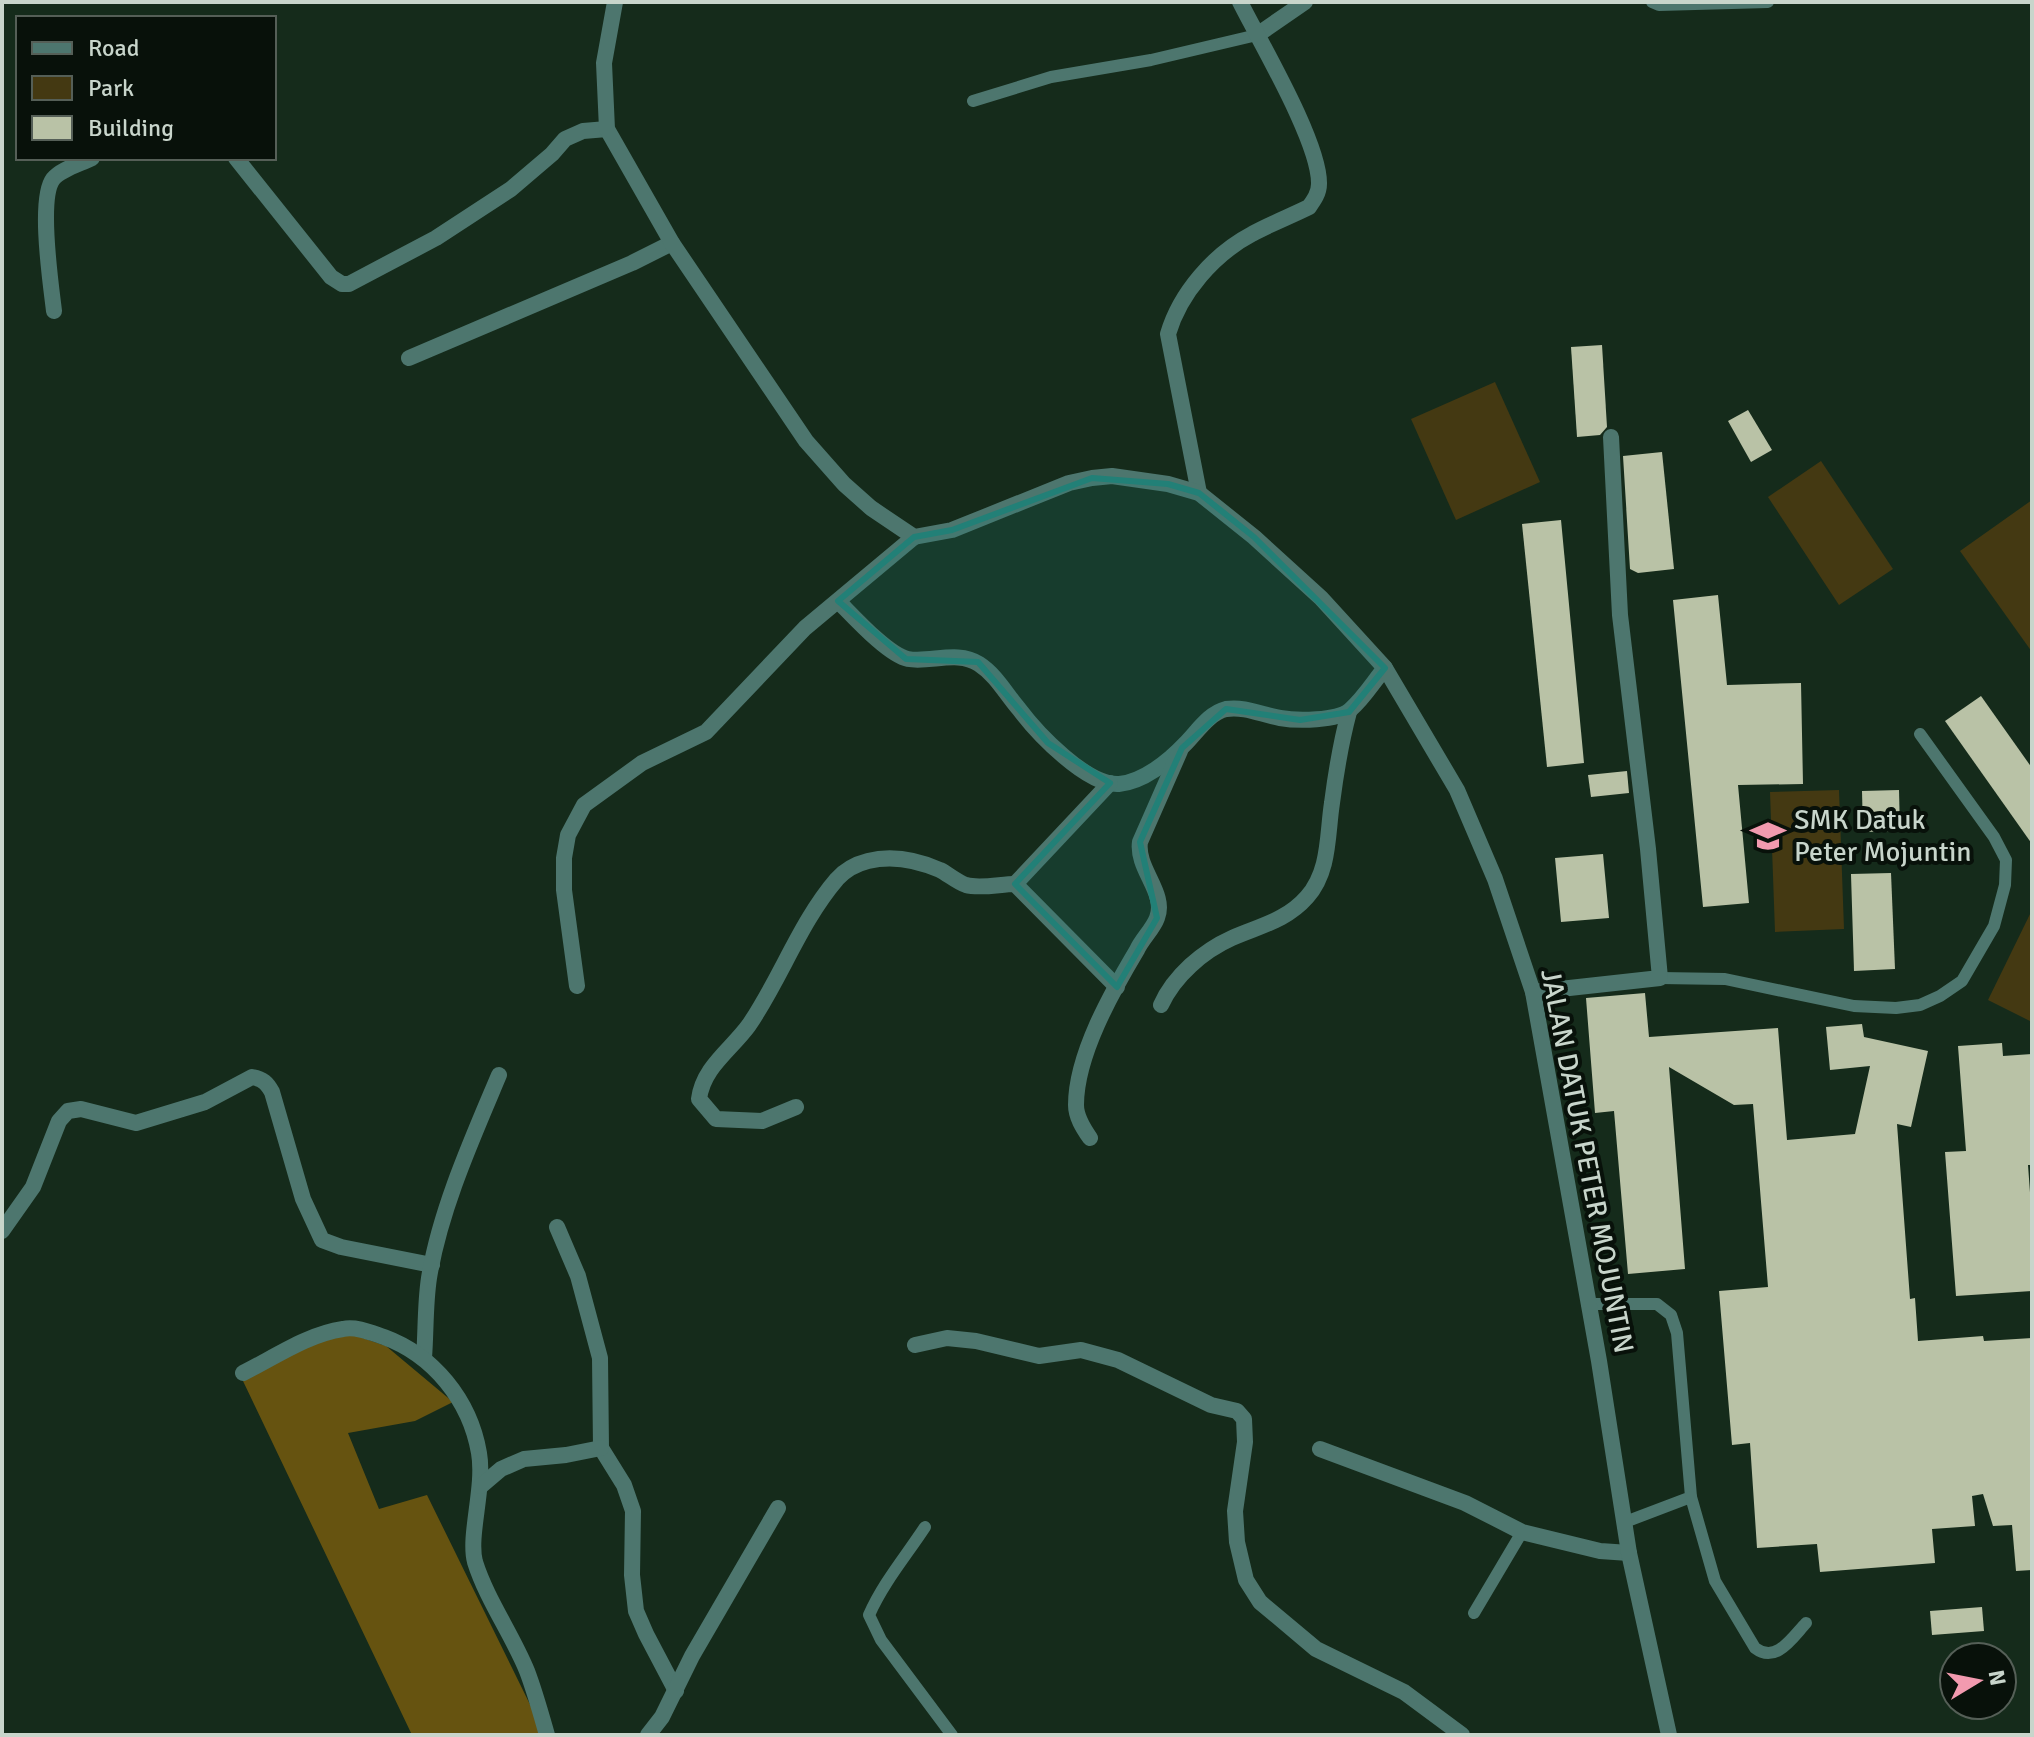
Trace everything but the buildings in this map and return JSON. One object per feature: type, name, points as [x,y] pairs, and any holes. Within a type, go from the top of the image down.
[{"type":"street","points":[[577,986],[564,890],[564,858],[568,835],[584,805],[642,763],[706,732],[805,628],[914,537],[871,508],[844,484],[806,441],[665,246],[607,129],[604,63],[615,2]]},
{"type":"street","points":[[1199,493],[1168,334],[1173,317],[1197,280],[1230,248],[1253,233],[1309,207],[1319,185],[1316,162],[1306,138],[1240,2]]},
{"type":"street","points":[[1257,35],[1305,2]]},
{"type":"street","points":[[238,160],[331,277],[342,284],[349,284],[436,238],[511,189],[565,139],[583,131],[607,129]]},
{"type":"street","points":[[54,311],[48,256],[49,189],[60,173],[88,160]]},
{"type":"street","points":[[409,358],[665,246]]},
{"type":"street","points":[[1533,992],[1660,978],[1620,615],[1611,437]]},
{"type":"street","name":"JALAN DATUK PETER MOJUNTIN","points":[[914,537],[952,530],[1069,483],[1092,478],[1136,478],[1199,493],[1254,537],[1321,598],[1385,668],[1457,790],[1495,879],[1533,992],[1629,1553],[1669,1735]]},
{"type":"street","points":[[838,601],[872,635],[906,659],[955,657],[978,662],[997,680],[1048,743],[1085,771],[1110,783],[1122,784],[1139,778],[1182,748],[1212,715],[1226,709],[1249,709],[1300,720],[1317,720],[1349,712]]},
{"type":"street","points":[[1161,1005],[1182,975],[1201,957],[1231,939],[1275,923],[1307,897],[1326,859],[1341,741],[1349,712],[1385,668]]},
{"type":"street","points":[[1090,1138],[1080,1122],[1076,1106],[1080,1076],[1095,1030],[1137,948],[1157,918],[1159,903],[1142,863],[1140,842],[1182,748]]},
{"type":"street","points":[[796,1107],[762,1121],[716,1119],[699,1099],[701,1083],[709,1069],[748,1025],[821,902],[846,869],[869,861],[894,858],[915,861],[968,885],[1015,884],[1110,783]]},
{"type":"street","points":[[1015,884],[1117,987]]},
{"type":"street","points":[[424,1358],[428,1280],[438,1235],[499,1075]]},
{"type":"street","points":[[2,1231],[33,1187],[59,1121],[68,1111],[81,1109],[136,1123],[205,1102],[252,1077],[268,1084],[272,1092],[303,1199],[322,1240],[341,1247],[432,1265]]},
{"type":"street","points":[[557,1227],[578,1276],[597,1347],[601,1448],[630,1497],[633,1511],[633,1595],[636,1611],[676,1691]]},
{"type":"street","points":[[243,1373],[315,1336],[346,1328],[382,1336],[424,1358],[448,1383],[468,1417],[479,1452],[481,1486],[474,1559],[527,1671],[547,1735]]},
{"type":"street","points":[[915,1345],[947,1338],[976,1341],[1039,1356],[1081,1350],[1118,1360],[1211,1405],[1237,1411],[1244,1419],[1245,1442],[1235,1511],[1237,1542],[1246,1580],[1260,1602],[1316,1649],[1404,1692],[1462,1735]]},
{"type":"street","points":[[481,1486],[501,1469],[524,1459],[601,1448]]},
{"type":"street","points":[[1320,1449],[1465,1503],[1522,1532],[1600,1551],[1629,1553]]},
{"type":"street","points":[[648,1735],[676,1691],[692,1656],[778,1508]]},
{"type":"lane","points":[[1652,2],[1659,5],[1768,2]]},
{"type":"lane","points":[[973,101],[1051,77],[1137,63],[1257,35]]},
{"type":"lane","points":[[1660,978],[1725,979],[1854,1006],[1896,1008],[1920,1005],[1962,981],[1994,926],[2005,885],[2006,860],[1994,837],[1920,734]]},
{"type":"lane","points":[[1587,1304],[1657,1304],[1671,1315],[1677,1333],[1691,1497],[1715,1581],[1755,1648],[1762,1654],[1771,1655],[1780,1650],[1806,1623]]},
{"type":"lane","points":[[1625,1522],[1691,1497]]},
{"type":"lane","points":[[925,1527],[880,1591],[869,1615],[881,1640],[952,1735]]},
{"type":"lane","points":[[1474,1613],[1522,1532]]},
{"type":"highlighted area","points":[[1092,478],[1168,484],[1199,493],[1254,537],[1385,668],[1349,712],[1300,720],[1226,709],[1182,748],[1140,842],[1157,918],[1117,987],[1015,884],[1110,783],[1048,743],[978,662],[906,659],[838,601],[914,537],[952,530]]},
{"type":"green space","points":[[1495,382],[1540,482],[1456,520],[1411,419]]},
{"type":"green space","points":[[1821,461],[1893,569],[1839,605],[1768,497]]},
{"type":"green space","points":[[2032,500],[2032,652],[1960,551]]},
{"type":"green space","points":[[1839,790],[1844,929],[1775,932],[1770,792]]},
{"type":"green space","points":[[2032,910],[2032,1022],[1988,1000]]},
{"type":"shaded area","points":[[345,1332],[386,1346],[453,1402],[415,1421],[348,1433],[379,1509],[427,1495],[545,1735],[412,1735],[243,1381],[311,1344]]},
{"type":"place","name":"SMK Datuk Peter Mojuntin","points":[[1768,836]]}]
